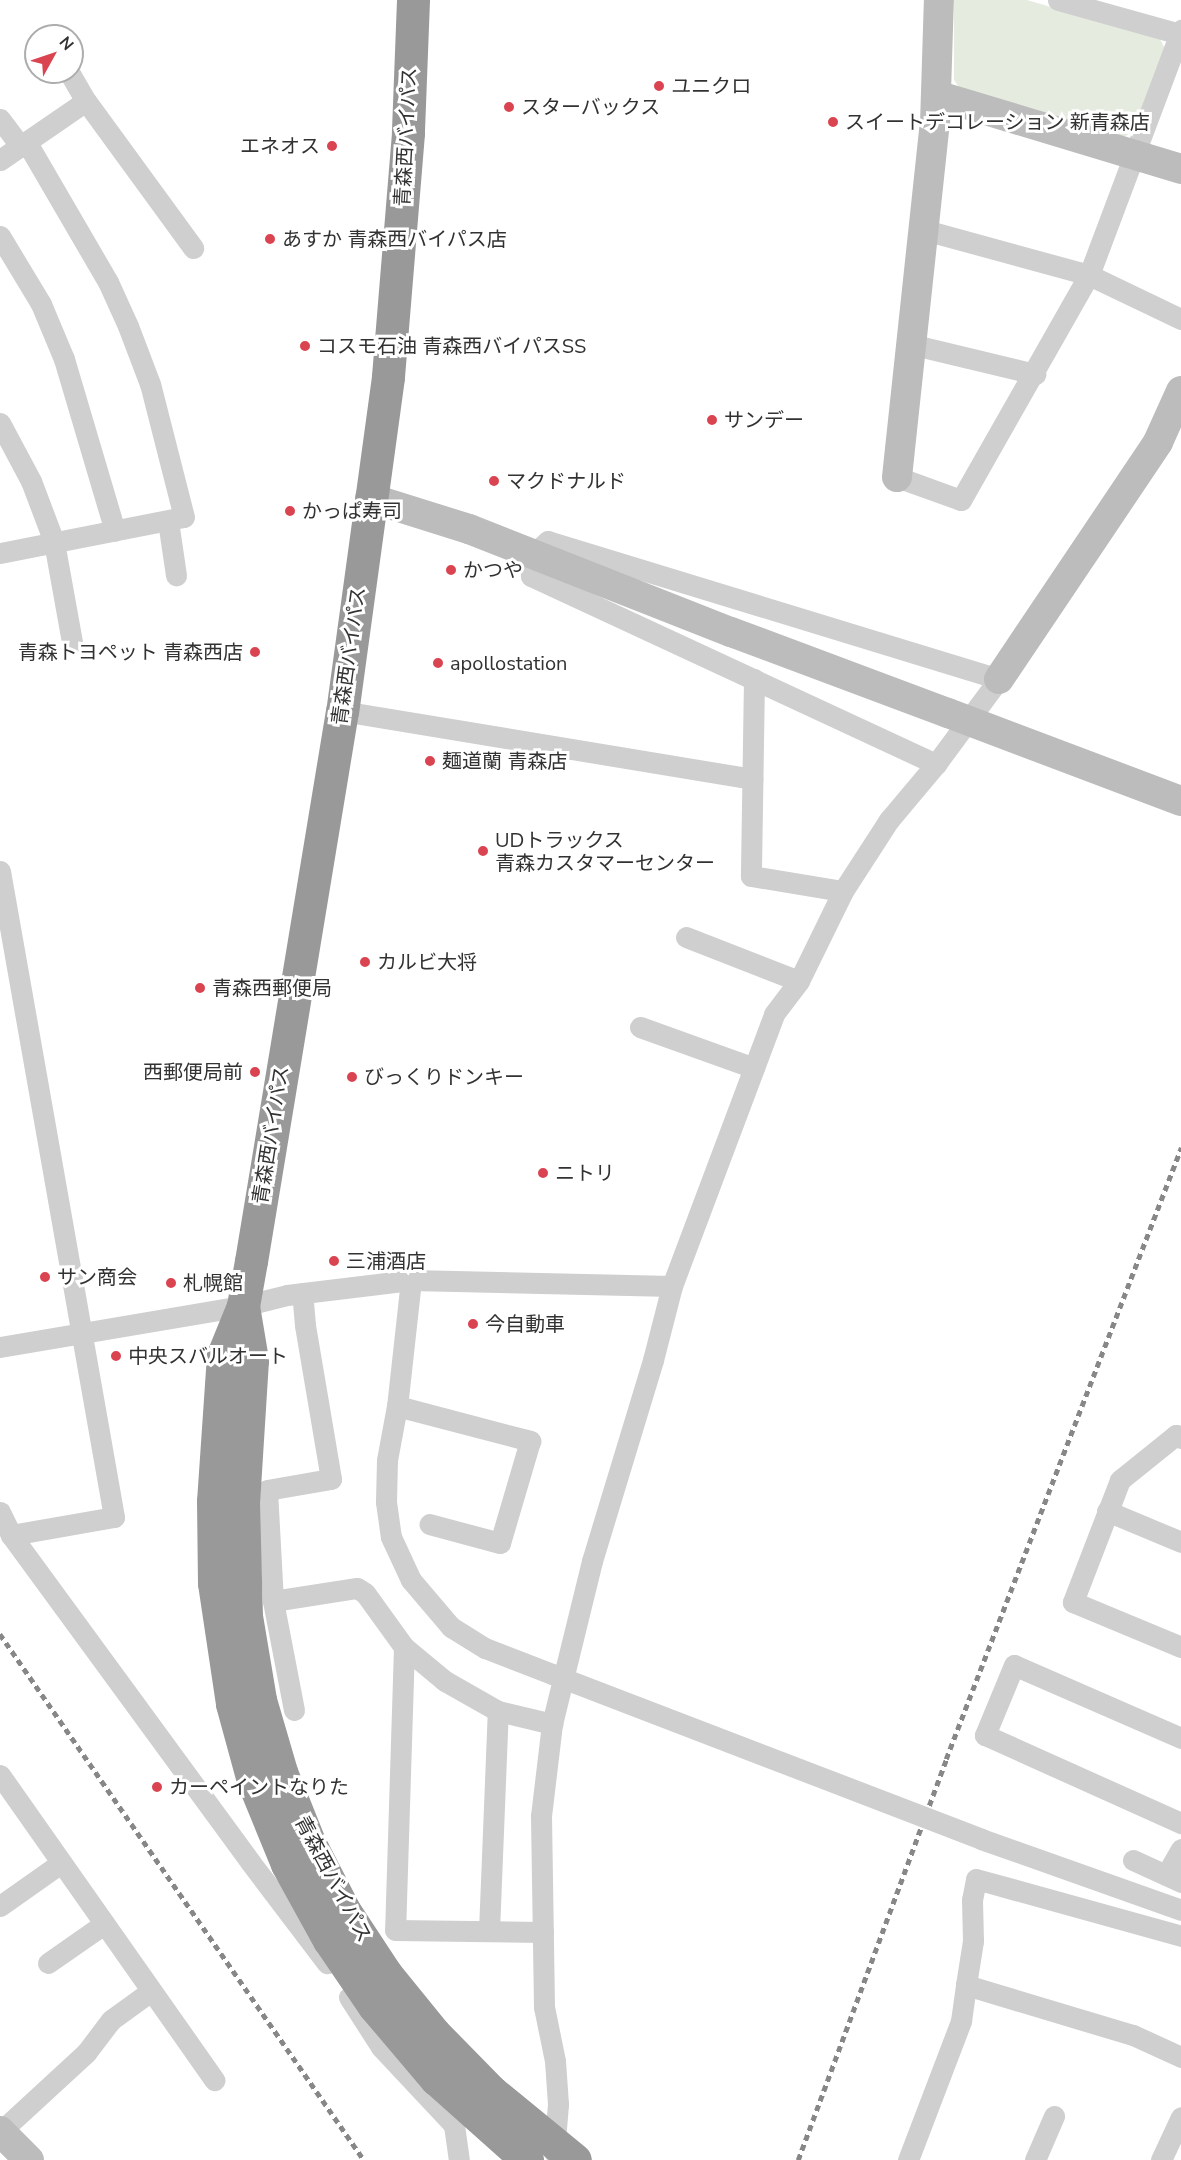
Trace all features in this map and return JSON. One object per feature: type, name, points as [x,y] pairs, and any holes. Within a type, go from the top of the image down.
[{"type":"highway","name":"青森西バイパス","points":[[413,0],[408,133],[388,377],[342,711],[243,1306],[252,1360],[243,1503],[246,1702],[253,1781],[287,1864],[328,1940],[374,2006],[436,2079],[526,2160]]},
{"type":"highway","name":"青森西バイパス","points":[[246,1702],[281,1772],[309,1842],[344,1910],[386,1974],[434,2033],[492,2092],[575,2160]]},
{"type":"street","points":[[939,0],[936,95],[897,477],[961,500],[1035,374],[1089,275],[1180,32],[1058,0]]},
{"type":"street","points":[[76,84],[193,248]]},
{"type":"street","points":[[936,95],[1181,169]]},
{"type":"street","points":[[0,160],[86,101]]},
{"type":"street","points":[[0,119],[24,145],[108,282],[150,384],[184,517],[0,553]]},
{"type":"street","points":[[921,229],[1089,275],[1181,319]]},
{"type":"street","points":[[0,236],[41,304],[64,359],[115,531]]},
{"type":"street","points":[[910,344],[1035,374]]},
{"type":"street","points":[[553,2160],[558,2104],[555,2061],[544,2007],[541,1816],[552,1724],[592,1562],[653,1360],[672,1286],[774,1014],[799,981],[843,891],[889,820],[936,764],[999,679],[1158,442],[1181,391]]},
{"type":"street","points":[[0,423],[31,481],[54,542],[72,642]]},
{"type":"street","points":[[370,498],[469,529],[1181,801]]},
{"type":"street","points":[[168,521],[176,575]]},
{"type":"street","points":[[936,764],[531,576],[533,554],[548,541],[999,679]]},
{"type":"street","points":[[754,679],[751,876],[843,891]]},
{"type":"street","points":[[342,711],[752,779]]},
{"type":"street","points":[[1,876],[114,1517],[11,1535]]},
{"type":"street","points":[[686,937],[799,981]]},
{"type":"street","points":[[640,1026],[754,1068]]},
{"type":"street","points":[[0,1347],[83,1331],[243,1306],[302,1293],[411,1280],[672,1286]]},
{"type":"street","points":[[411,1280],[397,1406],[387,1460],[386,1502],[391,1537],[411,1580],[451,1627],[486,1648],[552,1674],[981,1839],[1181,1910]]},
{"type":"street","points":[[294,1710],[273,1601],[267,1490],[331,1479],[305,1325],[302,1293]]},
{"type":"street","points":[[397,1406],[530,1441],[500,1543],[429,1524]]},
{"type":"street","points":[[1179,1432],[1120,1480],[1072,1602],[1181,1647]]},
{"type":"street","points":[[1107,1511],[1181,1542]]},
{"type":"street","points":[[0,1512],[11,1535],[250,1863],[329,1965],[381,2047],[454,2125],[459,2160]]},
{"type":"street","points":[[273,1601],[357,1588],[365,1593],[404,1647],[445,1681],[498,1711],[552,1724]]},
{"type":"street","points":[[404,1647],[395,1930],[543,1932]]},
{"type":"street","points":[[1181,1738],[1014,1665],[985,1735],[1181,1823]]},
{"type":"street","points":[[489,1931],[498,1711]]},
{"type":"street","points":[[0,1775],[214,2080]]},
{"type":"street","points":[[1132,1860],[1173,1879],[1181,1849]]},
{"type":"street","points":[[0,1906],[62,1863]]},
{"type":"street","points":[[908,2160],[961,2021],[973,1941],[972,1900],[976,1879],[1181,1936]]},
{"type":"street","points":[[48,1963],[104,1924]]},
{"type":"street","points":[[966,1985],[1133,2035],[1181,2057]]},
{"type":"street","points":[[29,2160],[0,2131],[86,2053],[111,2020],[151,1991]]},
{"type":"street","points":[[1035,2160],[1054,2116]]},
{"type":"street","points":[[1161,2160],[1181,2117]]},
{"type":"shaded area","points":[[954,0],[1027,0],[1160,39],[1166,51],[1136,131],[1123,137],[961,90],[954,80]]},
{"type":"railway","points":[[798,2160],[946,1759],[1181,1148]]},
{"type":"railway","points":[[0,1634],[364,2160]]},
{"type":"place","name":"ユニクロ","points":[[659,86]]},
{"type":"place","name":"スターバックス","points":[[509,107]]},
{"type":"place","name":"スイートデコレーション 新青森店","points":[[833,122]]},
{"type":"place","name":"エネオス","points":[[332,146]]},
{"type":"place","name":"あすか 青森西バイパス店","points":[[270,239]]},
{"type":"place","name":"コスモ石油 青森西バイパスSS","points":[[305,346]]},
{"type":"place","name":"サンデー","points":[[712,420]]},
{"type":"place","name":"マクドナルド","points":[[494,481]]},
{"type":"place","name":"かっぱ寿司","points":[[290,511]]},
{"type":"place","name":"かつや","points":[[451,570]]},
{"type":"place","name":"青森トヨペット 青森西店","points":[[255,652]]},
{"type":"place","name":"apollostation","points":[[438,663]]},
{"type":"place","name":"麺道蘭 青森店","points":[[430,761]]},
{"type":"place","name":"UDトラックス 青森カスタマーセンター","points":[[483,851]]},
{"type":"place","name":"カルビ大将","points":[[365,962]]},
{"type":"place","name":"青森西郵便局","points":[[200,988]]},
{"type":"place","name":"西郵便局前","points":[[255,1072]]},
{"type":"place","name":"びっくりドンキー","points":[[352,1077]]},
{"type":"place","name":"ニトリ","points":[[543,1173]]},
{"type":"place","name":"三浦酒店","points":[[334,1261]]},
{"type":"place","name":"サン商会","points":[[45,1277]]},
{"type":"place","name":"札幌館","points":[[171,1283]]},
{"type":"place","name":"今自動車","points":[[473,1324]]},
{"type":"place","name":"中央スバルオート","points":[[116,1356]]},
{"type":"place","name":"カーペイントなりた","points":[[157,1787]]}]
